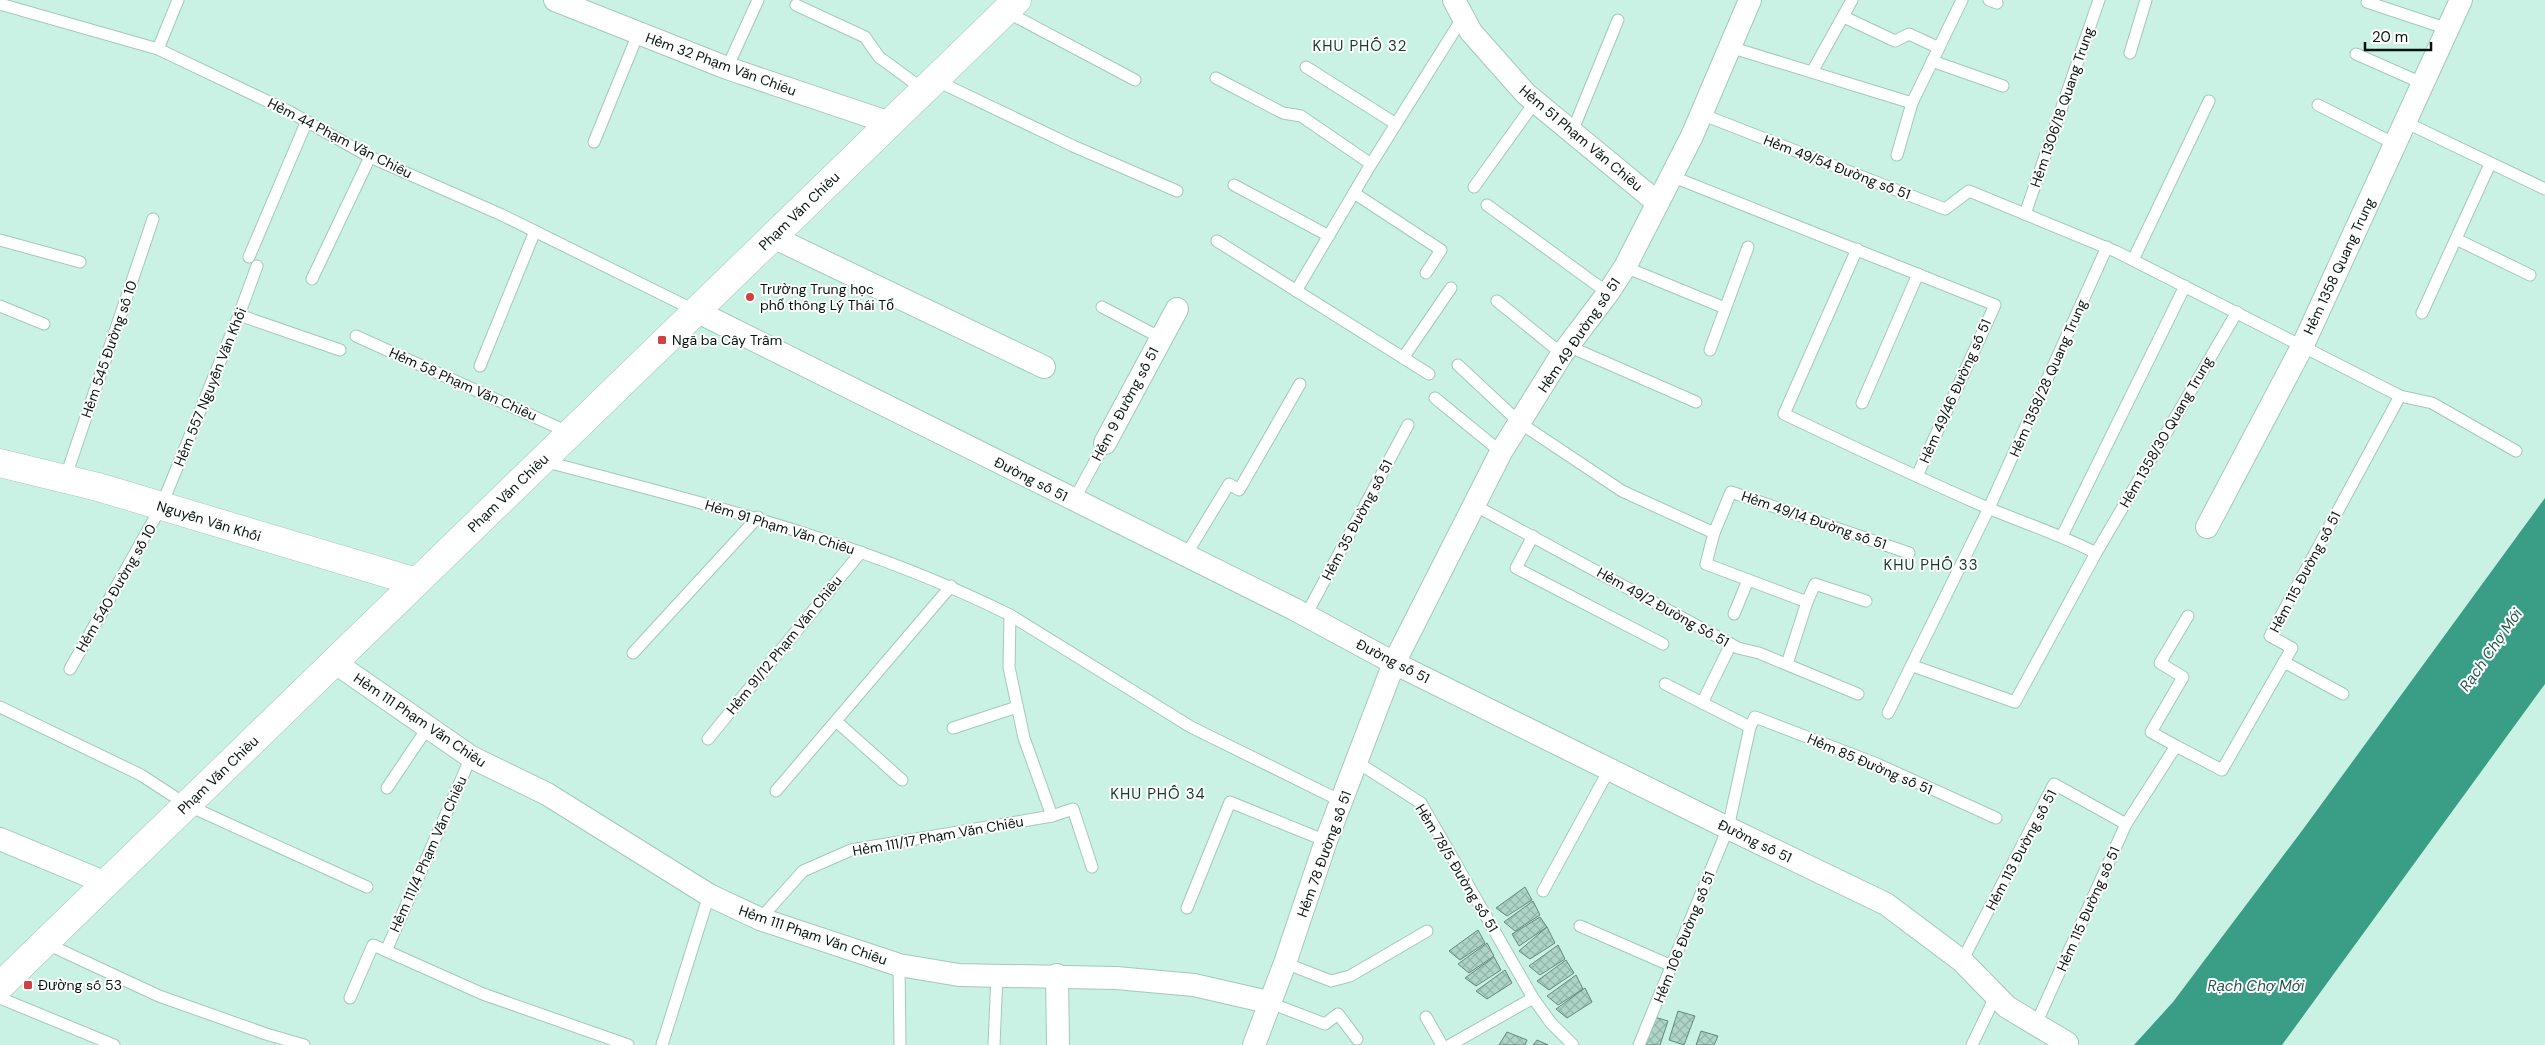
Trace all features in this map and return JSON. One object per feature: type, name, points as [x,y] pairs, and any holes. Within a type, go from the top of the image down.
[{"type":"main road","name":"Phạm Văn Chiêu","points":[[0,986],[1011,6]]},
{"type":"main road","name":"Nguyễn Văn Khối","points":[[0,463],[65,479],[416,582]]},
{"type":"street","name":"Hẻm 32 Phạm Văn Chiêu","points":[[555,0],[589,7],[638,34],[727,68],[890,123]]},
{"type":"street","name":"Hẻm 49 Đường số 51","points":[[1394,663],[1501,452],[1565,350],[1625,267],[1672,176],[1750,0]]},
{"type":"street","name":"Hẻm 1358 Quang Trung","points":[[2207,527],[2303,345],[2461,0]]},
{"type":"street","name":"Hẻm 51 Phạm Văn Chiêu","points":[[1458,8],[1471,32],[1535,102],[1658,203]]},
{"type":"street","points":[[773,237],[1044,367]]},
{"type":"street","name":"Hẻm 9 Đường số 51","points":[[1105,443],[1177,309]]},
{"type":"street","name":"Đường số 51","points":[[696,310],[1306,615],[1394,663],[1886,904],[1962,960],[2007,1007],[2067,1043]]},
{"type":"street","name":"Hẻm 111 Phạm Văn Chiêu","points":[[334,662],[471,757],[547,794],[709,896],[760,919],[899,965],[959,975],[1057,975],[1116,978],[1194,985],[1268,1002]]},
{"type":"street","name":"Hẻm 78 Đường số 51","points":[[1254,1045],[1268,1002],[1285,963],[1326,841],[1343,802],[1394,663]]},
{"type":"street","points":[[0,839],[106,883]]},
{"type":"street","points":[[1057,975],[1058,1045]]},
{"type":"lane","points":[[158,49],[178,0]]},
{"type":"lane","points":[[727,68],[758,0]]},
{"type":"lane","points":[[1812,72],[1852,0]]},
{"type":"lane","points":[[1897,155],[1912,103],[1962,0]]},
{"type":"lane","name":"Hẻm 1306/18 Quang Trung","points":[[2025,214],[2098,0]]},
{"type":"lane","points":[[2130,53],[2146,0]]},
{"type":"lane","points":[[2367,2],[2448,29]]},
{"type":"lane","name":"Hẻm 44 Phạm Văn Chiêu","points":[[0,4],[158,49],[290,112],[306,123],[370,157],[535,231],[696,310]]},
{"type":"lane","points":[[796,5],[865,37],[879,57],[929,85],[1177,191]]},
{"type":"lane","points":[[1011,6],[1135,80]]},
{"type":"lane","points":[[1296,291],[1396,124],[1458,8]]},
{"type":"lane","points":[[1844,17],[1895,40],[1909,34],[1939,48]]},
{"type":"lane","points":[[1572,132],[1618,20]]},
{"type":"lane","points":[[594,142],[638,34]]},
{"type":"lane","points":[[1730,47],[1912,103]]},
{"type":"lane","points":[[2356,54],[2424,84]]},
{"type":"lane","points":[[1932,61],[2003,86]]},
{"type":"lane","points":[[1306,67],[1396,124]]},
{"type":"lane","points":[[1216,78],[1283,113],[1301,116],[1371,164]]},
{"type":"lane","points":[[2133,260],[2209,100]]},
{"type":"lane","points":[[1474,187],[1535,102]]},
{"type":"lane","points":[[2318,104],[2395,144]]},
{"type":"lane","name":"Hẻm 49/54 Đường số 51","points":[[1701,114],[1945,208],[1969,191],[2025,214]]},
{"type":"lane","points":[[2405,122],[2545,189]]},
{"type":"lane","points":[[248,257],[306,123]]},
{"type":"lane","points":[[312,279],[370,157]]},
{"type":"lane","points":[[2422,313],[2490,164]]},
{"type":"lane","name":"Hẻm 49/46 Đường số 51","points":[[1672,176],[1994,305],[1917,476]]},
{"type":"lane","points":[[1234,185],[1329,236]]},
{"type":"lane","points":[[1354,193],[1441,250],[1426,272]]},
{"type":"lane","points":[[1487,205],[1608,293]]},
{"type":"lane","points":[[2025,214],[2133,260],[2400,396],[2432,403],[2516,451]]},
{"type":"lane","name":"Hẻm 545 Đường số 10","points":[[65,479],[153,219]]},
{"type":"lane","points":[[480,366],[535,231]]},
{"type":"lane","points":[[0,240],[80,262]]},
{"type":"lane","points":[[2456,240],[2530,275]]},
{"type":"lane","points":[[1217,241],[1429,374]]},
{"type":"lane","points":[[1710,350],[1748,247]]},
{"type":"lane","name":"Hẻm 1358/28 Quang Trung","points":[[1888,712],[1913,666],[1989,508],[2107,248]]},
{"type":"lane","points":[[1857,249],[1784,414],[1892,466],[1989,508],[2062,536],[2096,553]]},
{"type":"lane","name":"Hẻm 557 Nguyễn Văn Khối","points":[[162,507],[257,266]]},
{"type":"lane","points":[[1625,267],[1725,308]]},
{"type":"lane","points":[[1862,402],[1918,274]]},
{"type":"lane","points":[[2062,536],[2185,286]]},
{"type":"lane","points":[[1403,358],[1451,288]]},
{"type":"lane","points":[[1497,301],[1565,350],[1696,402]]},
{"type":"lane","points":[[0,306],[44,324]]},
{"type":"lane","points":[[1102,307],[1161,338]]},
{"type":"lane","name":"Hẻm 1358/30 Quang Trung","points":[[1913,666],[2015,702],[2096,553],[2237,312]]},
{"type":"lane","points":[[239,315],[340,350]]},
{"type":"lane","name":"Hẻm 58 Phạm Văn Chiêu","points":[[356,336],[570,433]]},
{"type":"lane","points":[[1458,365],[1520,422],[1622,491],[1714,533]]},
{"type":"lane","points":[[1186,555],[1229,484],[1239,490],[1300,384]]},
{"type":"lane","name":"Hẻm 115 Đường số 51","points":[[2188,616],[2160,662],[2183,676],[2151,732],[2222,770],[2292,648],[2270,636],[2400,396]]},
{"type":"lane","points":[[1435,398],[1501,452]]},
{"type":"lane","name":"Hẻm 35 Đường số 51","points":[[1306,615],[1408,425]]},
{"type":"lane","name":"Hẻm 9 Đường số 51","points":[[1074,500],[1105,443]]},
{"type":"lane","name":"Hẻm 91 Phạm Văn Chiêu","points":[[542,460],[758,517],[861,552],[952,586],[1010,615],[1191,727],[1343,802]]},
{"type":"lane","name":"Hẻm 49/14 Đường số 51","points":[[1807,602],[1706,564],[1714,533],[1731,492],[1910,553]]},
{"type":"lane","name":"Hẻm 49/2 Đường Số 51","points":[[1474,505],[1731,644],[1787,664],[1858,694]]},
{"type":"lane","name":"Hẻm 540 Đường số 10","points":[[70,668],[162,507]]},
{"type":"lane","points":[[633,653],[758,517]]},
{"type":"lane","points":[[1533,536],[1516,568],[1663,644]]},
{"type":"lane","name":"Hẻm 91/12 Phạm Văn Chiêu","points":[[708,739],[861,552]]},
{"type":"lane","points":[[1734,614],[1748,580]]},
{"type":"lane","points":[[1787,664],[1814,584],[1866,601]]},
{"type":"lane","points":[[776,792],[952,586]]},
{"type":"lane","points":[[1010,615],[1009,667],[1024,738],[1052,816],[1073,809],[1092,867]]},
{"type":"lane","points":[[1702,703],[1731,644]]},
{"type":"lane","points":[[2284,662],[2343,694]]},
{"type":"lane","points":[[1665,684],[1750,727],[1728,828]]},
{"type":"lane","points":[[0,706],[141,775],[187,805],[367,886]]},
{"type":"lane","points":[[953,728],[1017,708]]},
{"type":"lane","name":"Hẻm 85 Đường số 51","points":[[1750,727],[1755,717],[1877,764],[1996,818]]},
{"type":"lane","points":[[836,721],[902,780]]},
{"type":"lane","points":[[387,788],[428,727]]},
{"type":"lane","name":"Hẻm 115 Đường số 51","points":[[2036,1024],[2126,824],[2176,746]]},
{"type":"lane","name":"Hẻm 111/4 Phạm Văn Chiêu","points":[[386,951],[471,757]]},
{"type":"lane","name":"Hẻm 78/5 Đường số 51","points":[[1357,762],[1421,803],[1533,998],[1550,1023],[1573,1045]]},
{"type":"lane","points":[[1543,891],[1610,768]]},
{"type":"lane","name":"Hẻm 113 Đường số 51","points":[[1962,960],[2054,784],[2126,824]]},
{"type":"lane","points":[[1187,908],[1230,802],[1326,841]]},
{"type":"lane","name":"Hẻm 111/17 Phạm Văn Chiêu","points":[[760,919],[802,871],[851,850],[1052,816]]},
{"type":"lane","name":"Hẻm 106 Đường số 51","points":[[1639,1045],[1728,828]]},
{"type":"lane","points":[[662,1045],[709,896]]},
{"type":"lane","points":[[1580,926],[1672,966]]},
{"type":"lane","points":[[1285,963],[1331,981],[1350,976],[1427,931]]},
{"type":"lane","points":[[45,943],[159,996],[266,1034],[304,1045]]},
{"type":"lane","points":[[350,998],[373,945],[483,994],[628,1045]]},
{"type":"lane","points":[[899,965],[900,1045]]},
{"type":"lane","points":[[994,1045],[997,974]]},
{"type":"lane","points":[[1972,1045],[1996,996]]},
{"type":"lane","points":[[0,998],[114,1045]]},
{"type":"lane","points":[[1450,1045],[1533,998]]},
{"type":"lane","points":[[1268,1002],[1325,1024],[1338,1014],[1357,1039]]},
{"type":"lane","points":[[1426,1017],[1442,1045]]},
{"type":"water","name":"Rạch Chợ Mới","points":[[2545,498],[2545,684],[2282,1045],[2134,1045],[2173,1002],[2304,828]]},
{"type":"building","points":[[1525,887],[1532,900],[1507,916],[1496,908]]},
{"type":"building","points":[[1533,901],[1540,915],[1515,931],[1504,922]]},
{"type":"building","points":[[1540,917],[1547,927],[1519,946],[1512,934]]},
{"type":"building","points":[[1547,927],[1555,943],[1530,959],[1519,951]]},
{"type":"building","points":[[1478,930],[1485,943],[1460,960],[1449,951]]},
{"type":"building","points":[[1487,943],[1494,956],[1469,973],[1458,964]]},
{"type":"building","points":[[1558,945],[1565,959],[1540,975],[1529,966]]},
{"type":"building","points":[[1494,957],[1501,970],[1476,986],[1465,978]]},
{"type":"building","points":[[1566,960],[1574,973],[1549,990],[1537,981]]},
{"type":"building","points":[[1505,970],[1512,983],[1487,999],[1476,991]]},
{"type":"building","points":[[1576,975],[1583,989],[1558,1005],[1547,996]]},
{"type":"building","points":[[1585,988],[1592,1002],[1567,1018],[1556,1009]]},
{"type":"building","points":[[1678,1011],[1695,1016],[1684,1045],[1669,1040]]},
{"type":"building","points":[[1651,1016],[1668,1021],[1660,1045],[1642,1045]]},
{"type":"building","points":[[1701,1031],[1718,1036],[1714,1045],[1696,1045]]},
{"type":"building","points":[[1507,1032],[1527,1040],[1525,1045],[1499,1045]]},
{"type":"building","points":[[1537,1040],[1548,1045],[1533,1045]]},
{"type":"place","name":"Trường Trung học phổ thông Lý Thái Tổ","points":[[750,297]]},
{"type":"place","name":"Ngã ba Cây Trâm","points":[[662,340]]},
{"type":"place","name":"Đường số 53","points":[[28,985]]},
{"type":"district","name":"KHU PHỐ 32","points":[[1360,46]]},
{"type":"district","name":"KHU PHỐ 33","points":[[1931,565]]},
{"type":"district","name":"KHU PHỐ 34","points":[[1158,794]]}]
